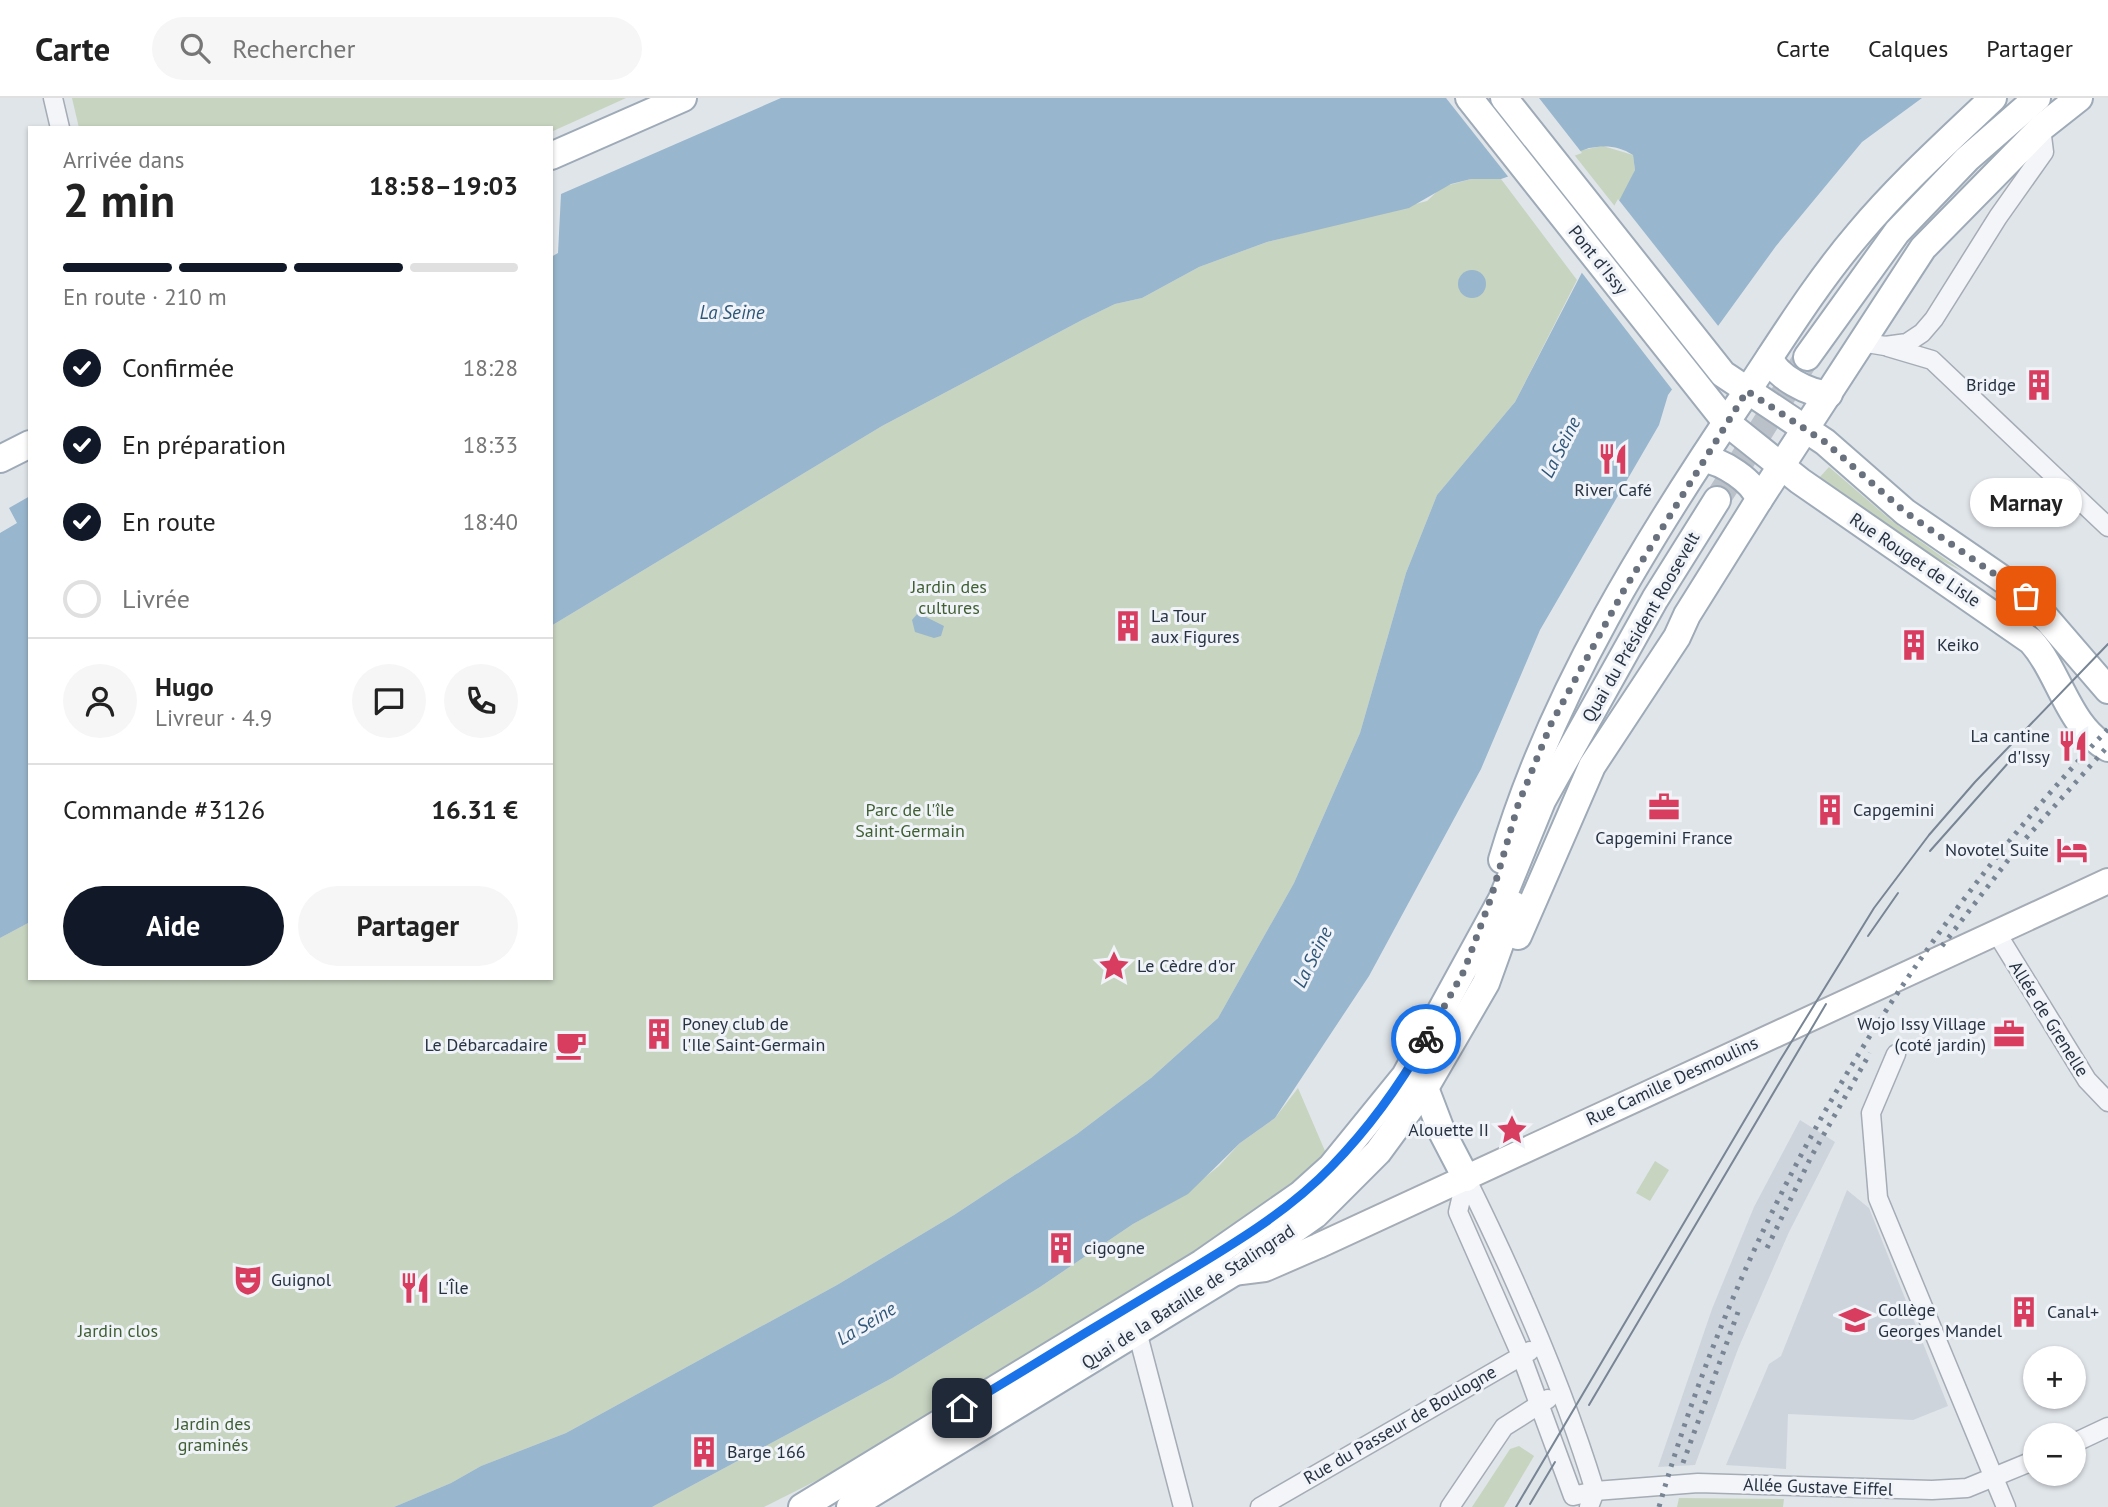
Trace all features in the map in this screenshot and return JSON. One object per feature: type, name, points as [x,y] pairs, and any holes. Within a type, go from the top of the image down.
[{"type":"main road","points":[[553,155],[683,98]]},
{"type":"main road","name":"Pont d'Issy","points":[[1469,98],[1726,422]]},
{"type":"main road","name":"Pont d'Issy","points":[[1504,98],[1714,365],[1747,391]]},
{"type":"main road","points":[[1475,977],[1491,898],[1518,805],[1551,724],[1611,612],[1726,422],[1858,233],[1913,174],[1993,98]]},
{"type":"main road","points":[[1807,357],[1897,232],[1967,159],[2037,98]]},
{"type":"main road","points":[[1475,977],[1505,962],[1592,766],[1677,637],[1781,466],[1829,394],[1873,344],[1923,248],[2041,128],[2079,98]]},
{"type":"main road","points":[[1770,357],[1776,369],[1816,394],[1829,394]]},
{"type":"main road","name":"Rue Rouget de Lisle","points":[[1747,391],[1806,429],[1905,512],[2026,596],[2108,690]]},
{"type":"main road","name":"Rue Rouget de Lisle","points":[[1726,422],[1781,466],[2031,641],[2048,662],[2081,724],[2108,748]]},
{"type":"main road","points":[[0,459],[28,445]]},
{"type":"main road","points":[[1703,459],[1714,460],[1753,487],[1759,500]]},
{"type":"main road","name":"Quai du Président Roosevelt","points":[[1475,977],[1567,755],[1655,598],[1717,500]]},
{"type":"main road","name":"Quai de la Bataille de Stalingrad","points":[[850,1507],[1233,1273],[1315,1216],[1345,1188],[1391,1136],[1425,1088],[1475,977]]},
{"type":"main road","name":"Quai de la Bataille de Stalingrad","points":[[809,1504],[1202,1263],[1301,1194],[1331,1167],[1405,1076],[1475,977]]},
{"type":"main road","points":[[1425,1088],[1441,1130],[1466,1178]]},
{"type":"street","points":[[53,98],[60,126]]},
{"type":"street","points":[[1873,344],[1907,342],[1934,319],[1998,217],[2044,152],[2041,128]]},
{"type":"street","points":[[1873,344],[1932,360],[2108,527]]},
{"type":"street","name":"Rue Camille Desmoulins","points":[[1233,1273],[1265,1269],[2108,881]]},
{"type":"street","name":"Allée de Grenelle","points":[[1996,932],[2087,1080],[2108,1102]]},
{"type":"street","points":[[1896,1054],[1871,1113],[1878,1198],[2006,1507]]},
{"type":"street","points":[[1466,1178],[1542,1345],[1560,1392],[1592,1499]]},
{"type":"street","points":[[1466,1178],[1458,1212],[1521,1355],[1576,1502]]},
{"type":"street","points":[[1137,1331],[1183,1507]]},
{"type":"street","name":"Rue du Passeur de Boulogne","points":[[1260,1507],[1542,1345]]},
{"type":"street","points":[[1450,1507],[1504,1427],[1560,1392]]},
{"type":"street","points":[[2086,1437],[2108,1427]]},
{"type":"street","name":"Allée Gustave Eiffel","points":[[1576,1502],[1698,1483],[1932,1490],[1967,1488],[2023,1466]]},
{"type":"shaded area","points":[[1800,1120],[1835,1142],[1789,1232],[1738,1349],[1695,1465],[1658,1467],[1712,1309],[1754,1207]]},
{"type":"shaded area","name":"Collège Georges Mandel","points":[[1847,1190],[1869,1208],[1948,1406],[1913,1420],[1788,1414],[1786,1469],[1726,1465],[1769,1364],[1781,1356]]},
{"type":"green space","points":[[72,98],[626,98],[553,131],[553,126],[79,126]]},
{"type":"green space","points":[[1603,146],[1633,155],[1635,170],[1617,209],[1572,152]]},
{"type":"green space","name":"Parc de l'île Saint-Germain","points":[[1471,179],[1501,179],[1577,280],[1515,402],[1437,495],[1406,573],[1360,733],[1294,883],[1218,1018],[1151,1078],[1077,1134],[954,1215],[837,1285],[566,1433],[481,1466],[451,1483],[394,1507],[0,1507],[0,938],[28,923],[28,980],[553,980],[553,625],[882,426],[1082,320],[1115,304],[1142,298],[1199,267],[1267,242],[1427,201],[1442,187]]},
{"type":"green space","points":[[1829,467],[1892,521],[1962,571],[1920,550],[1826,485],[1819,478]]},
{"type":"green space","points":[[1298,1088],[1331,1165],[921,1428],[764,1507],[652,1507],[892,1378],[1040,1287],[1133,1224],[1178,1199],[1219,1166],[1240,1143],[1275,1118]]},
{"type":"green space","points":[[1655,1161],[1669,1170],[1650,1201],[1636,1193]]},
{"type":"green space","points":[[1519,1446],[1534,1456],[1504,1507],[1472,1507],[1510,1449]]},
{"type":"green space","points":[[1679,1498],[1784,1499],[1783,1507],[1677,1507]]},
{"type":"water","name":"La Seine","points":[[781,98],[1922,98],[1862,142],[1776,246],[1668,395],[1659,425],[1540,630],[1481,769],[1369,976],[1275,1118],[1240,1143],[1188,1194],[1133,1224],[1040,1287],[892,1378],[652,1507],[394,1507],[451,1483],[481,1466],[566,1433],[837,1285],[954,1215],[1077,1134],[1151,1078],[1218,1018],[1294,883],[1360,733],[1406,573],[1437,495],[1515,402],[1635,170],[1633,155],[1628,152],[1612,147],[1589,148],[1501,179],[1471,179],[1451,184],[1409,208],[1267,242],[1199,267],[1142,298],[1115,304],[1082,320],[882,426],[553,625],[553,256],[558,253],[561,194]]},
{"type":"water","points":[[1472,270],[1482,274],[1486,284],[1482,294],[1472,298],[1462,294],[1458,284],[1462,274]]},
{"type":"water","points":[[28,497],[28,923],[0,938],[0,533],[17,523],[9,508]]},
{"type":"water","points":[[918,613],[944,626],[941,636],[934,638],[915,632],[912,620]]},
{"type":"pier","points":[[1446,98],[1539,98],[1582,153],[1510,179]]},
{"type":"pier","points":[[1618,199],[1719,327],[1674,392],[1579,269]]},
{"type":"tunnel","points":[[1717,500],[1807,357]]},
{"type":"tram line","points":[[1516,1507],[1779,1062],[1874,908],[1929,835],[1975,782],[2108,644]]},
{"type":"tram line","points":[[1930,851],[2009,762]]},
{"type":"tram line","points":[[1868,936],[1898,893]]},
{"type":"tram line","points":[[1589,1405],[1826,1004]]},
{"type":"tram line","points":[[1530,1504],[1555,1462]]},
{"type":"railway","points":[[1659,1507],[1694,1399],[1735,1293],[1783,1191],[1837,1091],[1896,995],[1962,902],[2032,813],[2108,729]]},
{"type":"railway","points":[[1942,946],[2019,846],[2108,746]]},
{"type":"railway","points":[[1767,1248],[1811,1157],[1870,1053]]},
{"type":"railway","points":[[1683,1463],[1738,1312]]},
{"type":"way so far","points":[[1426,1039],[1464,971],[1491,898],[1518,805],[1551,724],[1611,612],[1747,391],[1825,442],[1905,512],[2026,596]]},
{"type":"place","name":"Bridge","points":[[2039,385]]},
{"type":"place","name":"River Café","points":[[1613,459]]},
{"type":"place","name":"Marnay","points":[[2026,596]]},
{"type":"place","name":"La Tour aux Figures","points":[[1128,626]]},
{"type":"place","name":"Keiko","points":[[1914,645]]},
{"type":"place","name":"La cantine d'Issy","points":[[2073,746]]},
{"type":"place","name":"Capgemini France","points":[[1664,807]]},
{"type":"place","name":"Capgemini","points":[[1830,810]]},
{"type":"place","name":"Novotel Suite","points":[[2072,850]]},
{"type":"place","name":"Le Cèdre d'or","points":[[1114,966]]},
{"type":"place","name":"Poney club de l'Ile Saint-Germain","points":[[659,1034]]},
{"type":"place","name":"Wojo Issy Village (coté jardin)","points":[[2009,1034]]},
{"type":"place","name":"Le Débarcadaire","points":[[571,1045]]},
{"type":"place","name":"Alouette II","points":[[1512,1130]]},
{"type":"place","name":"cigogne","points":[[1061,1248]]},
{"type":"place","name":"Guignol","points":[[248,1280]]},
{"type":"place","name":"L'Île","points":[[415,1288]]},
{"type":"place","name":"Canal+","points":[[2024,1312]]},
{"type":"place","name":"Collège Georges Mandel","points":[[1855,1320]]},
{"type":"place","name":"Barge 166","points":[[704,1452]]},
{"type":"route","points":[[962,1408],[1202,1263],[1301,1194],[1331,1167],[1358,1135],[1405,1076],[1426,1039]]},
{"type":"park label","name":"Jardin des cultures","points":[[949,597]]},
{"type":"park label","name":"Jardin clos","points":[[118,1331]]},
{"type":"park label","name":"Jardin des graminés","points":[[213,1434]]}]
